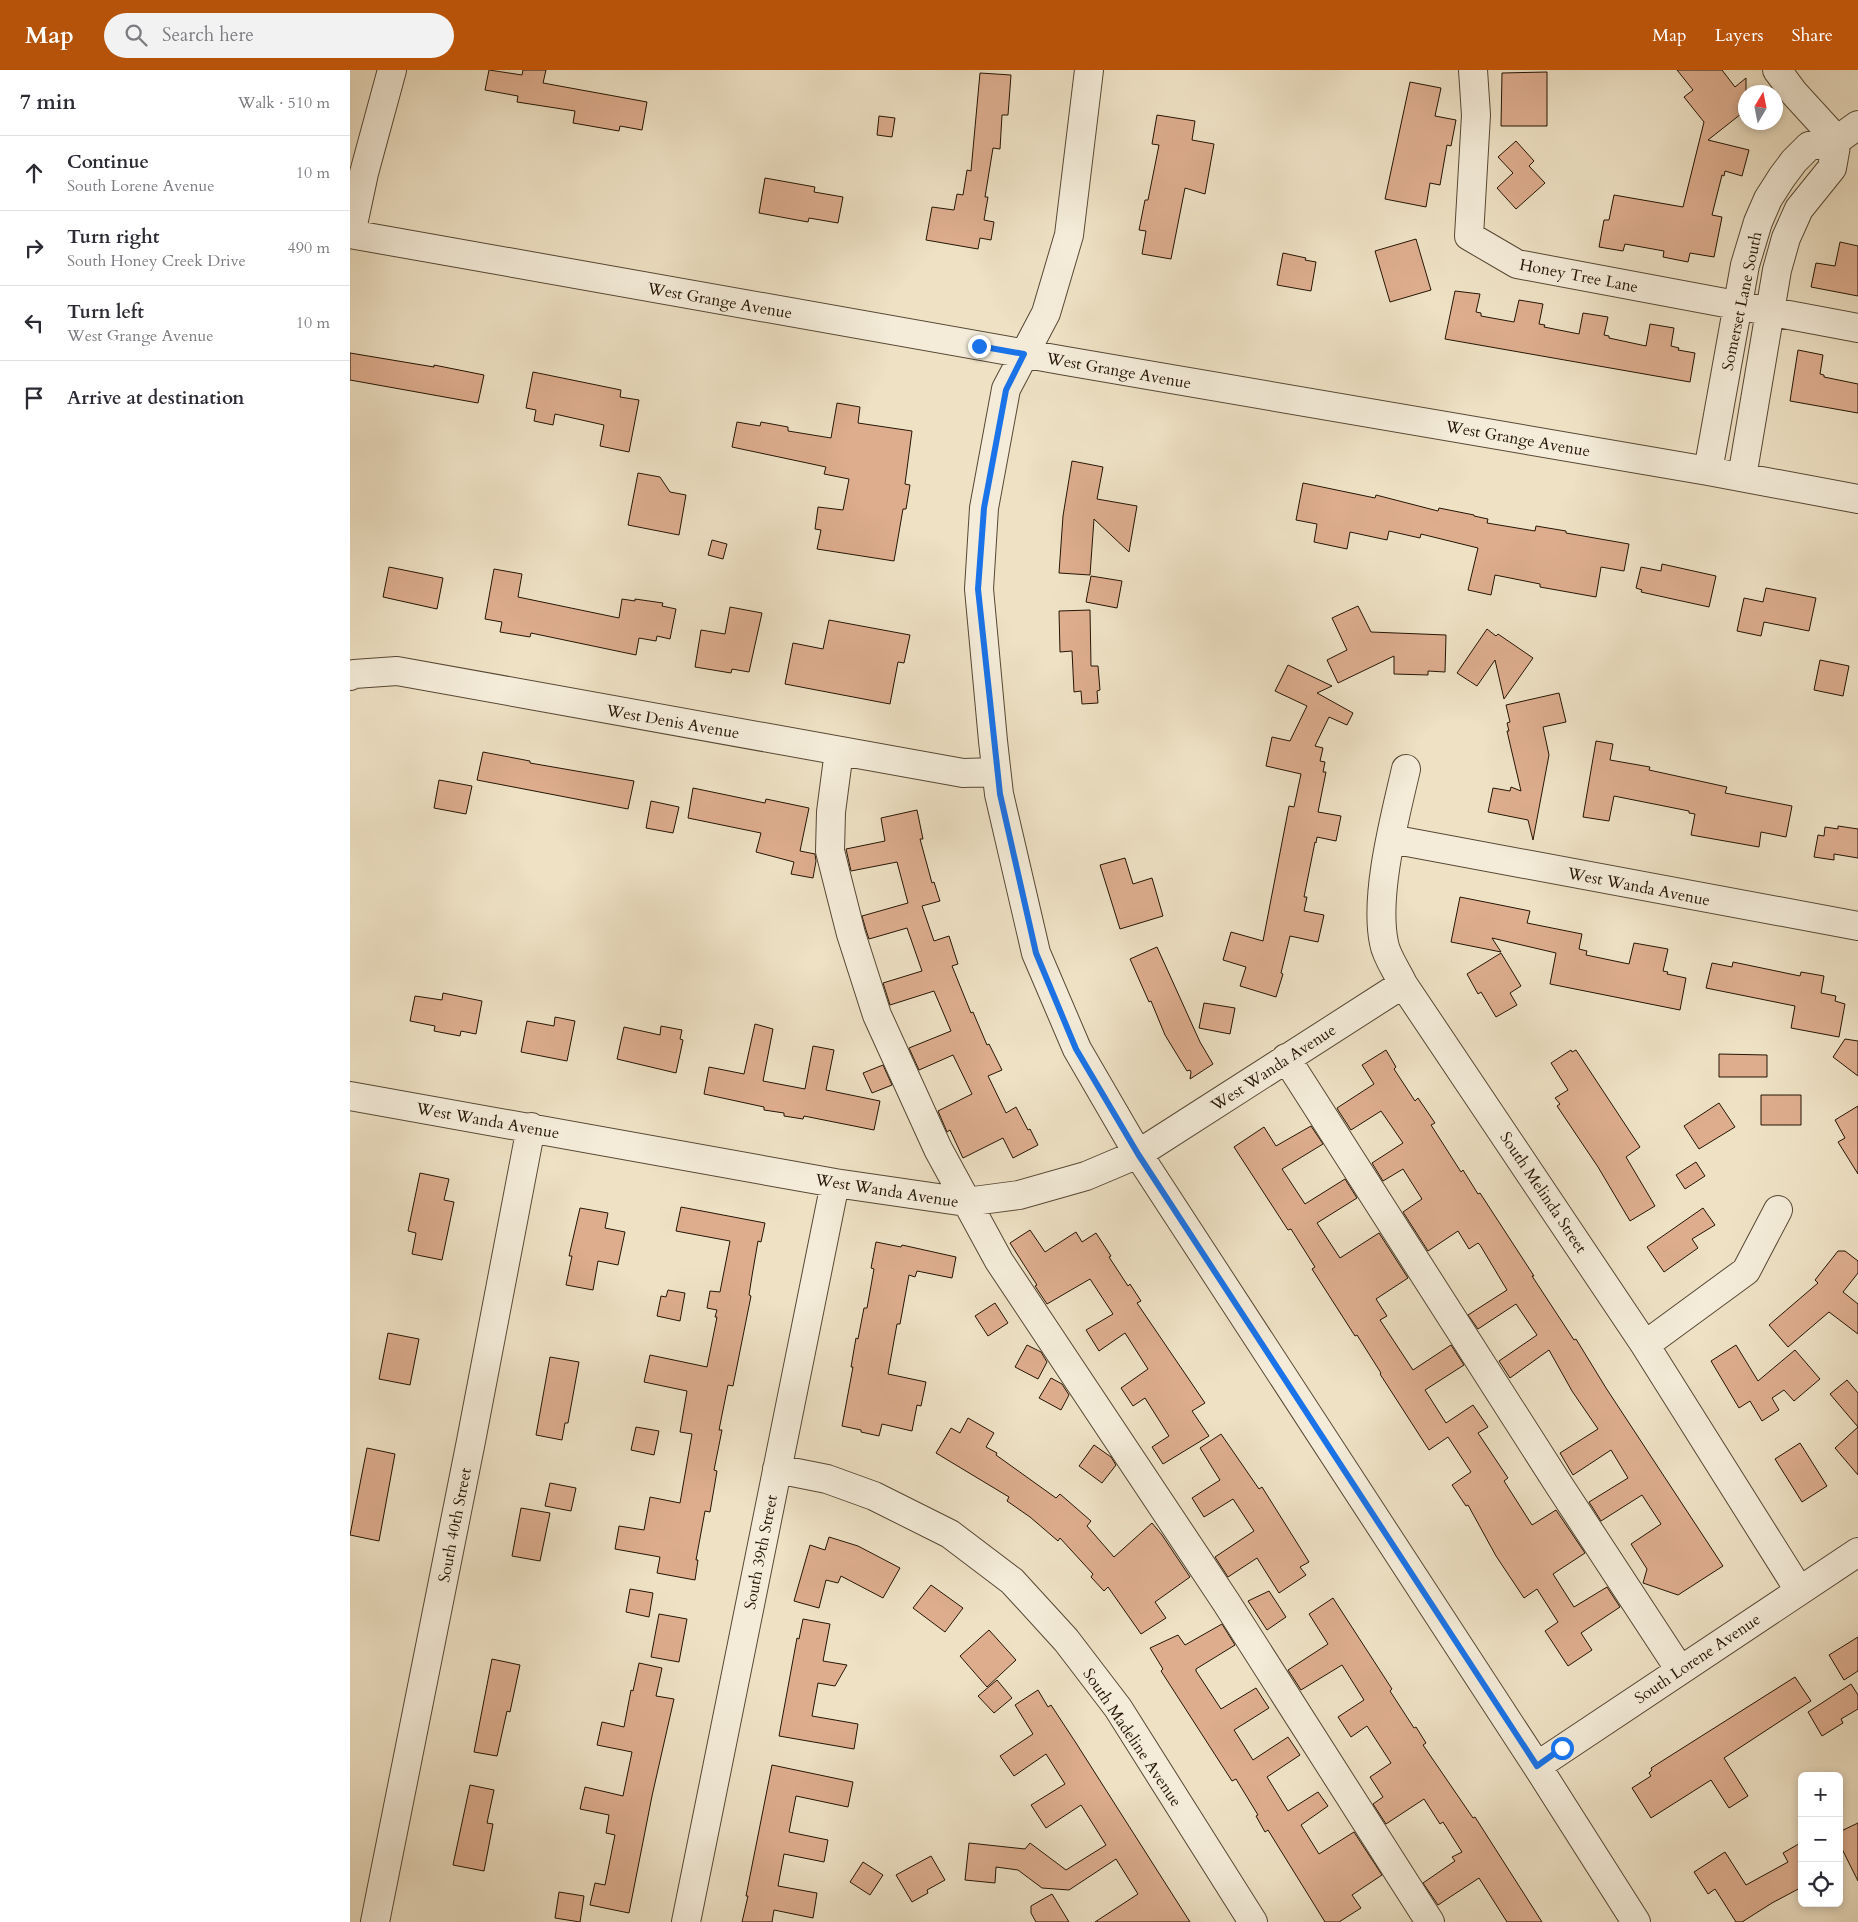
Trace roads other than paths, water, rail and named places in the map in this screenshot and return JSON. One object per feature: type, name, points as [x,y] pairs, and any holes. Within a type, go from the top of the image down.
[{"type":"street","points":[[350,234],[392,70]]},
{"type":"street","points":[[1089,70],[1069,235],[1046,313],[1006,390],[983,517],[978,589],[996,772],[1036,953],[1076,1049],[1138,1154],[1537,1766],[1636,1922]]},
{"type":"street","name":"Honey Tree Lane","points":[[1473,70],[1476,115],[1469,236],[1517,264],[1858,328]]},
{"type":"street","points":[[1777,70],[1794,93],[1848,133]]},
{"type":"street","name":"Somerset Lane South","points":[[1708,471],[1750,242],[1768,199],[1794,160],[1809,146],[1848,133]]},
{"type":"street","name":"Somerset Lane South","points":[[1742,477],[1777,270],[1786,238],[1800,209],[1832,168],[1848,133]]},
{"type":"street","name":"West Grange Avenue","points":[[350,234],[1024,354],[1708,471],[1858,499]]},
{"type":"street","name":"West Denis Avenue","points":[[350,676],[354,674],[397,671],[963,773],[996,772]]},
{"type":"street","points":[[839,751],[831,812],[830,851],[850,934],[877,1014],[938,1149],[999,1260],[1226,1602],[1430,1922]]},
{"type":"street","name":"South Melinda Street","points":[[1406,769],[1385,871],[1381,915],[1384,944],[1403,984],[1645,1345],[1799,1590]]},
{"type":"street","name":"West Wanda Avenue","points":[[1391,839],[1858,926]]},
{"type":"street","name":"West Wanda Avenue","points":[[350,1096],[835,1182],[966,1202],[1019,1195],[1086,1176],[1138,1154],[1403,984]]},
{"type":"street","points":[[1286,1058],[1557,1482],[1680,1670]]},
{"type":"street","name":"South 40th Street","points":[[375,1922],[531,1127]]},
{"type":"street","name":"South 39th Street","points":[[686,1922],[835,1182]]},
{"type":"street","points":[[1645,1345],[1746,1271],[1778,1210]]},
{"type":"street","name":"South Madeline Avenue","points":[[777,1469],[827,1479],[874,1496],[950,1534],[1012,1581],[1066,1640],[1118,1708],[1253,1922]]},
{"type":"street","name":"South Lorene Avenue","points":[[1537,1766],[1858,1552]]}]
